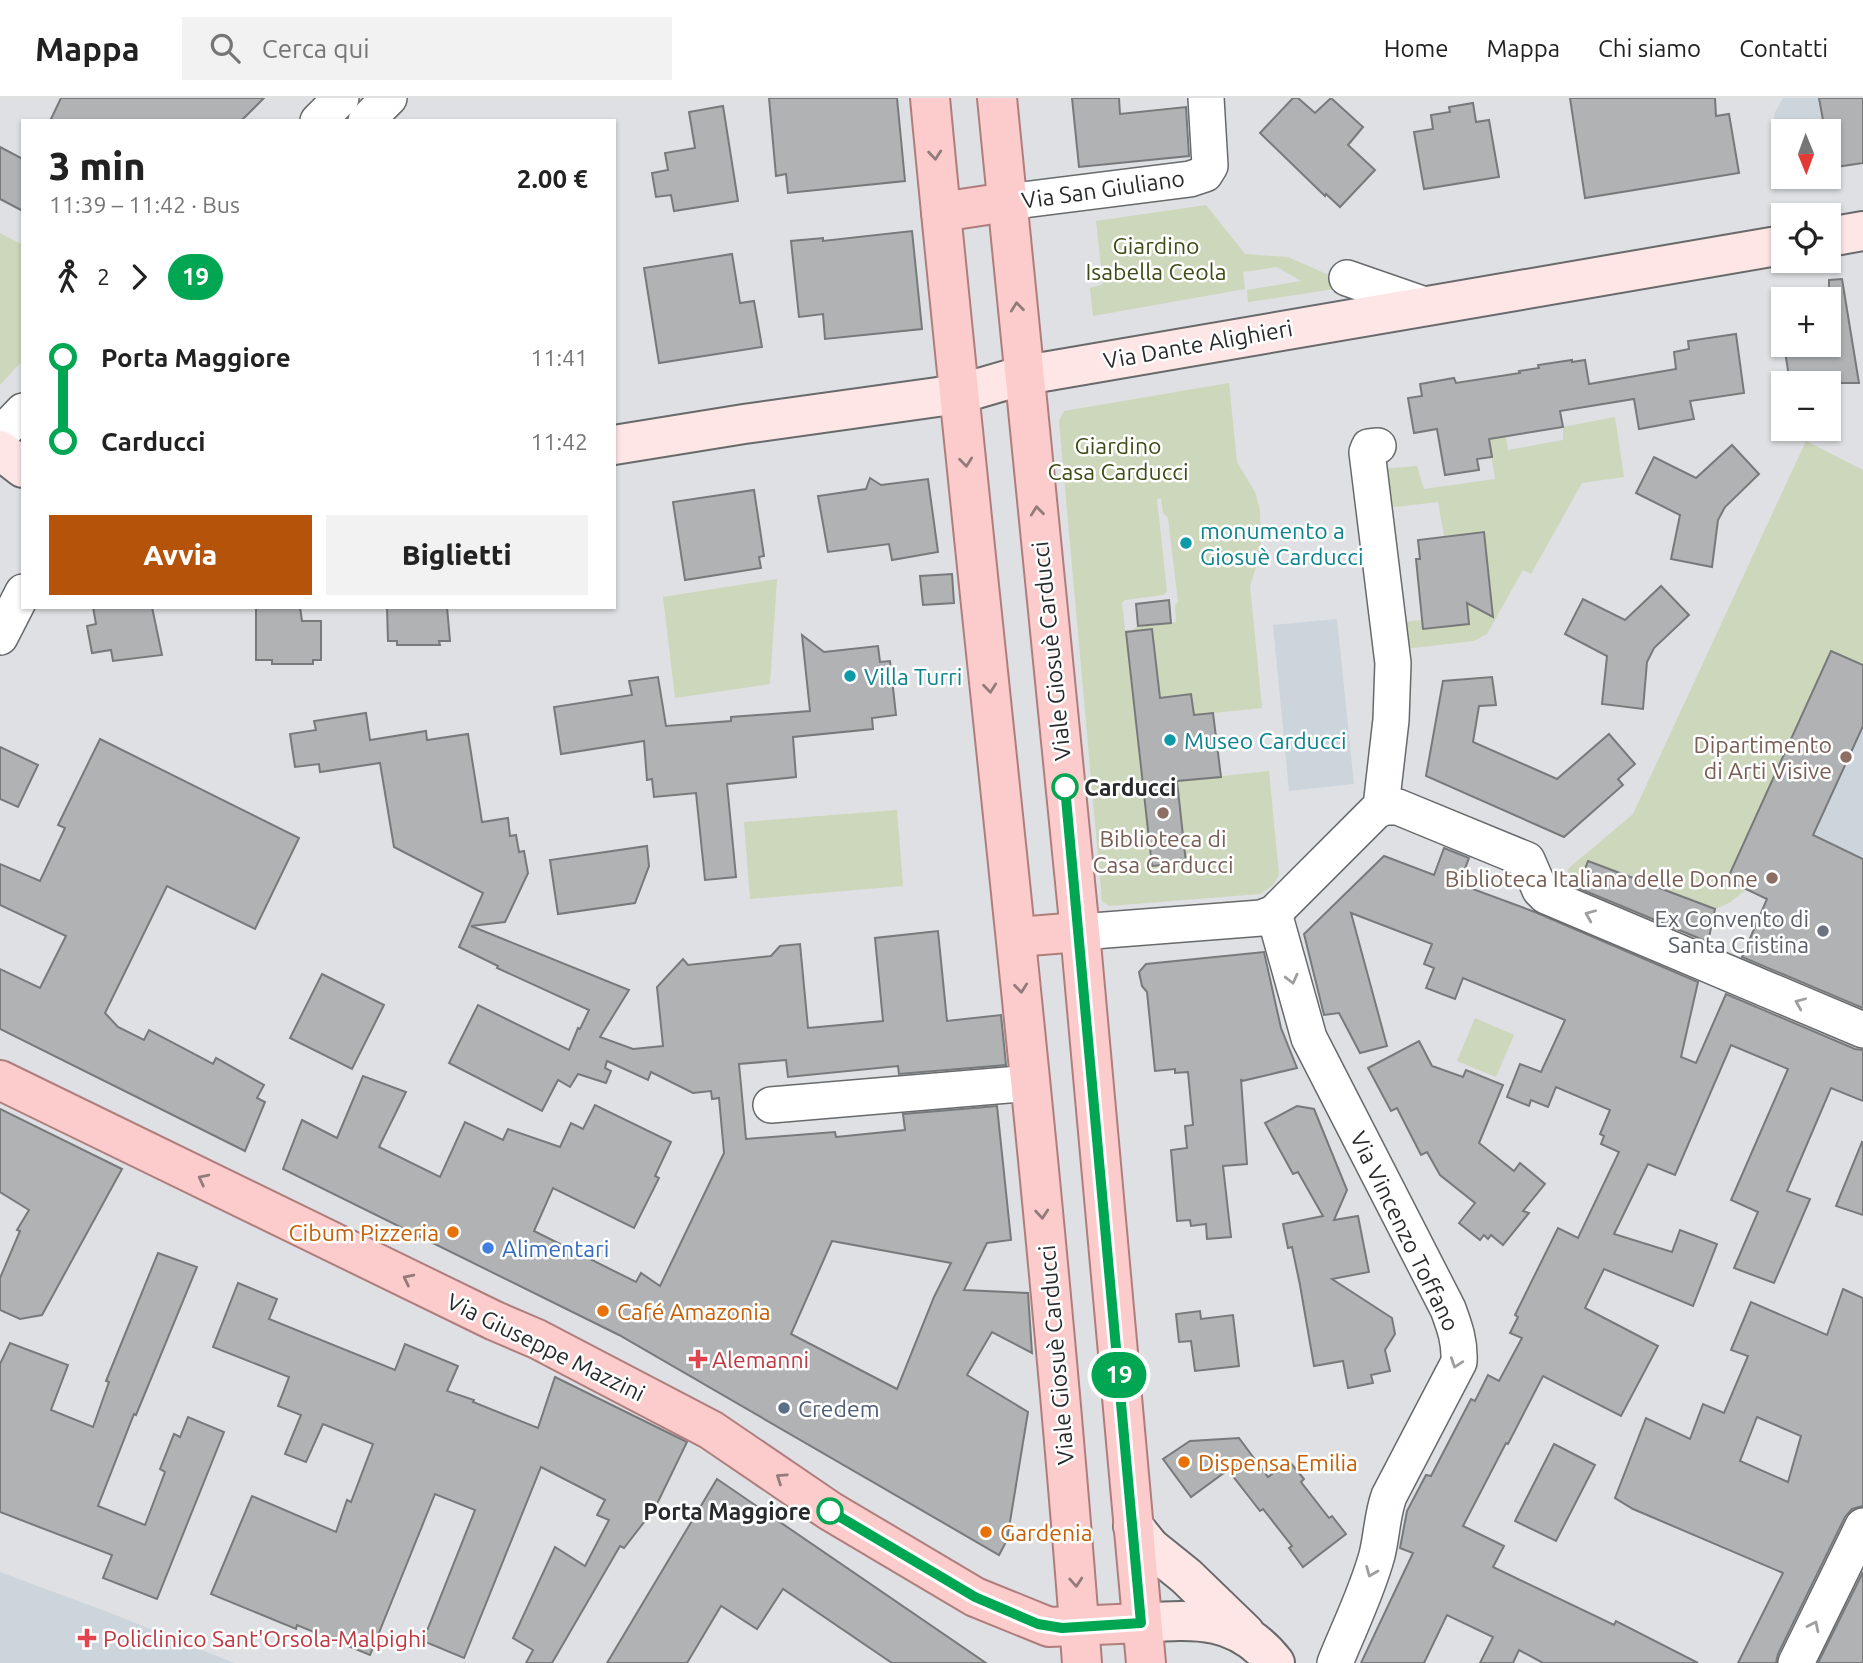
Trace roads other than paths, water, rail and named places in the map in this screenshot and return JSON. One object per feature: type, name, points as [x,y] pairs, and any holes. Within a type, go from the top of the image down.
[{"type":"main road","name":"Viale Giosuè Carducci","points":[[930,98],[1031,1083],[1065,1448],[1080,1645]]},
{"type":"main road","name":"Viale Giosuè Carducci","points":[[997,98],[1080,932],[1146,1663]]},
{"type":"main road","points":[[941,212],[1007,202]]},
{"type":"main road","points":[[1016,937],[1080,932]]},
{"type":"main road","name":"Via Giuseppe Mazzini","points":[[0,1080],[537,1339],[711,1430],[830,1511],[975,1597],[1049,1627],[1080,1645],[1141,1623]]},
{"type":"main road","points":[[1065,1448],[1125,1442]]},
{"type":"street","points":[[320,119],[341,98]]},
{"type":"street","points":[[368,119],[389,98]]},
{"type":"street","name":"Via San Giuliano","points":[[1007,202],[1190,179],[1205,174],[1210,166],[1206,98]]},
{"type":"street","points":[[1841,235],[1863,231]]},
{"type":"street","name":"Via Dante Alighieri","points":[[616,444],[959,394],[1024,375],[1771,246]]},
{"type":"street","points":[[1347,278],[1425,305]]},
{"type":"street","points":[[0,435],[21,413]]},
{"type":"street","points":[[1378,446],[1369,447],[1367,452],[1393,663],[1391,720],[1382,798],[1385,807]]},
{"type":"street","points":[[0,637],[21,596]]},
{"type":"street","points":[[1080,932],[1261,918],[1274,913],[1376,811],[1385,807],[1398,807],[1527,860],[1540,890],[1546,896],[1863,1030]]},
{"type":"street","name":"Via Vincenzo Toffano","points":[[1274,913],[1309,1038],[1448,1309],[1459,1338],[1460,1349],[1459,1362],[1389,1496],[1383,1512],[1376,1559],[1335,1663]]},
{"type":"street","points":[[771,1105],[1031,1083]]},
{"type":"street","points":[[1133,1526],[1150,1547],[1186,1576],[1275,1663]]},
{"type":"street","points":[[1796,1663],[1863,1526]]},
{"type":"street","points":[[1141,1623],[1196,1620],[1245,1633]]},
{"type":"place","name":"monumento a Giosuè Carducci","points":[[1186,543]]},
{"type":"place","name":"Villa Turri","points":[[850,676]]},
{"type":"place","name":"Museo Carducci","points":[[1170,740]]},
{"type":"place","name":"Dipartimento di Arti Visive","points":[[1846,757]]},
{"type":"place","name":"Carducci","points":[[1065,787]]},
{"type":"place","name":"Biblioteca di Casa Carducci","points":[[1163,813]]},
{"type":"place","name":"Biblioteca Italiana delle Donne","points":[[1772,878]]},
{"type":"place","name":"Ex Convento di Santa Cristina","points":[[1823,931]]},
{"type":"place","name":"Cibum Pizzeria","points":[[453,1232]]},
{"type":"place","name":"Alimentari","points":[[488,1248]]},
{"type":"place","name":"Café Amazonia","points":[[603,1311]]},
{"type":"place","name":"Alemanni","points":[[698,1359]]},
{"type":"place","name":"Credem","points":[[784,1408]]},
{"type":"place","name":"Dispensa Emilia","points":[[1184,1462]]},
{"type":"place","name":"Porta Maggiore","points":[[830,1511]]},
{"type":"place","name":"Gardenia","points":[[986,1532]]},
{"type":"place","name":"Policlinico Sant'Orsola-Malpighi","points":[[87,1638]]},
{"type":"park label","name":"Giardino Isabella Ceola","points":[[1156,258]]},
{"type":"park label","name":"Giardino Casa Carducci","points":[[1118,458]]}]
